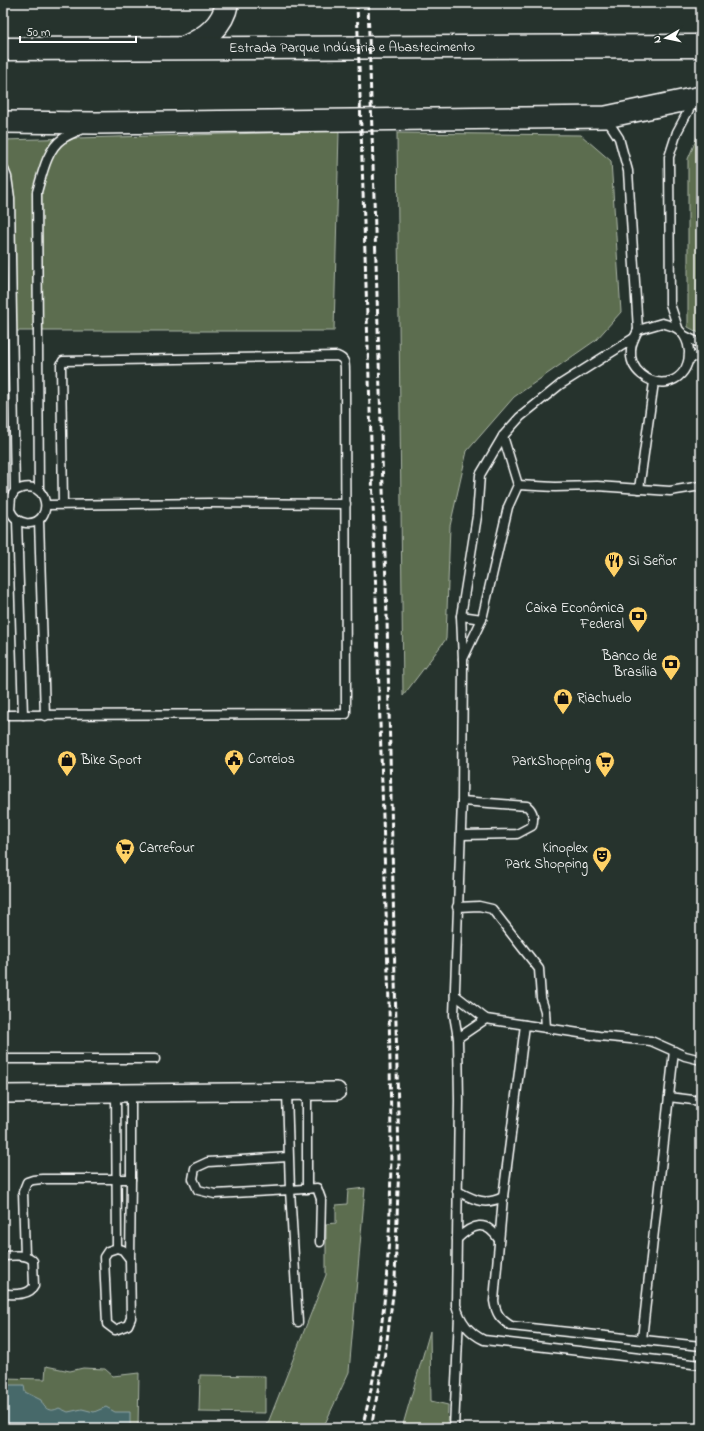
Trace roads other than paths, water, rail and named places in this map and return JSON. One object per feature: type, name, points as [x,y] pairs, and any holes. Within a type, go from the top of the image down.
[{"type":"highway","points":[[185,48],[203,40],[217,26],[226,9],[227,3]]},
{"type":"highway","name":"Estrada Parque Indústria e Abastecimento","points":[[3,49],[701,46]]},
{"type":"street","points":[[3,122],[96,123],[606,117],[698,98]]},
{"type":"street","points":[[3,1094],[337,1091]]},
{"type":"lane","points":[[606,117],[619,138],[628,171],[636,334],[630,351],[633,365],[638,374],[654,382],[668,382],[681,374],[689,360],[690,348],[685,336],[678,328],[670,304],[669,157],[677,132],[698,98]]},
{"type":"lane","points":[[39,491],[37,192],[50,153],[61,139],[96,123]]},
{"type":"lane","points":[[3,167],[7,177],[10,198],[16,491]]},
{"type":"lane","points":[[454,1428],[459,1316],[456,1305],[459,1101],[458,1038],[455,1028],[455,995],[462,801],[463,660],[461,616],[477,516],[480,475],[503,436],[520,417],[561,384],[636,334],[662,323],[678,328]]},
{"type":"lane","points":[[685,336],[701,344]]},
{"type":"lane","points":[[689,360],[701,353]]},
{"type":"lane","points":[[3,715],[346,714],[345,361],[342,358],[337,356],[63,360],[61,365],[63,504]]},
{"type":"lane","points":[[639,489],[654,382]]},
{"type":"lane","points":[[463,660],[482,619],[508,507],[518,484],[503,436]]},
{"type":"lane","points":[[518,484],[555,487],[596,486],[670,491],[701,486]]},
{"type":"lane","points":[[23,487],[32,487],[39,491],[44,497],[46,505],[44,513],[39,520],[32,523],[24,523],[17,520],[6,504],[16,491],[23,487]]},
{"type":"lane","points":[[46,505],[346,504]]},
{"type":"lane","points":[[17,520],[23,715]]},
{"type":"lane","points":[[39,520],[45,716]]},
{"type":"lane","points":[[461,616],[482,619]]},
{"type":"lane","points":[[461,835],[517,834],[532,826],[534,820],[531,810],[527,806],[462,801]]},
{"type":"lane","points":[[457,907],[479,906],[492,909],[538,967],[546,1028]]},
{"type":"lane","points":[[455,995],[486,1019],[599,1036],[651,1041],[685,1056],[701,1060]]},
{"type":"lane","points":[[458,1038],[486,1019]]},
{"type":"lane","points":[[525,1025],[503,1197],[494,1301],[496,1312],[501,1320],[511,1326],[701,1346]]},
{"type":"lane","points":[[642,1339],[674,1051]]},
{"type":"lane","points":[[3,1059],[155,1059]]},
{"type":"lane","points":[[307,1091],[307,1189]]},
{"type":"lane","points":[[287,1092],[288,1158],[298,1322]]},
{"type":"lane","points":[[123,1093],[132,1179],[130,1259],[131,1318],[128,1325],[115,1330],[107,1324],[104,1257],[108,1251],[117,1248],[123,1250],[130,1259]]},
{"type":"lane","points":[[117,1248],[116,1179],[123,1093]]},
{"type":"lane","points":[[669,1097],[701,1101]]},
{"type":"lane","points":[[288,1158],[208,1162],[195,1168],[193,1179],[198,1190],[215,1194],[317,1188],[320,1193],[320,1242]]},
{"type":"lane","points":[[25,1256],[23,1192],[27,1182],[42,1179],[132,1179]]},
{"type":"lane","points":[[457,1191],[477,1200],[487,1202],[503,1197]]},
{"type":"lane","points":[[457,1239],[473,1226],[482,1226],[490,1228],[499,1240]]},
{"type":"lane","points":[[3,1256],[28,1256],[33,1261],[34,1286],[25,1293],[3,1294]]},
{"type":"lane","points":[[459,1316],[473,1334],[484,1340],[701,1365]]},
{"type":"water","points":[[3,1385],[24,1385],[25,1392],[41,1400],[44,1406],[50,1410],[59,1408],[68,1412],[82,1409],[94,1412],[106,1407],[115,1412],[130,1412],[130,1428],[3,1428]]},
{"type":"railway","points":[[357,3],[389,1004],[391,1110],[390,1217],[387,1270],[382,1323],[374,1376],[362,1428]]},
{"type":"railway","points":[[368,3],[387,618],[399,1159],[395,1280],[386,1347],[371,1428]]},
{"type":"place","name":"Si Señor","points":[[614,578]]},
{"type":"place","name":"Caixa Econômica Federal","points":[[638,633]]},
{"type":"place","name":"Banco de Brasília","points":[[671,681]]},
{"type":"place","name":"Riachuelo","points":[[563,715]]},
{"type":"place","name":"Correios","points":[[234,776]]},
{"type":"place","name":"Bike Sport","points":[[67,777]]},
{"type":"place","name":"ParkShopping","points":[[605,778]]},
{"type":"place","name":"Carrefour","points":[[125,865]]},
{"type":"place","name":"Kinoplex Park Shopping","points":[[602,873]]}]
